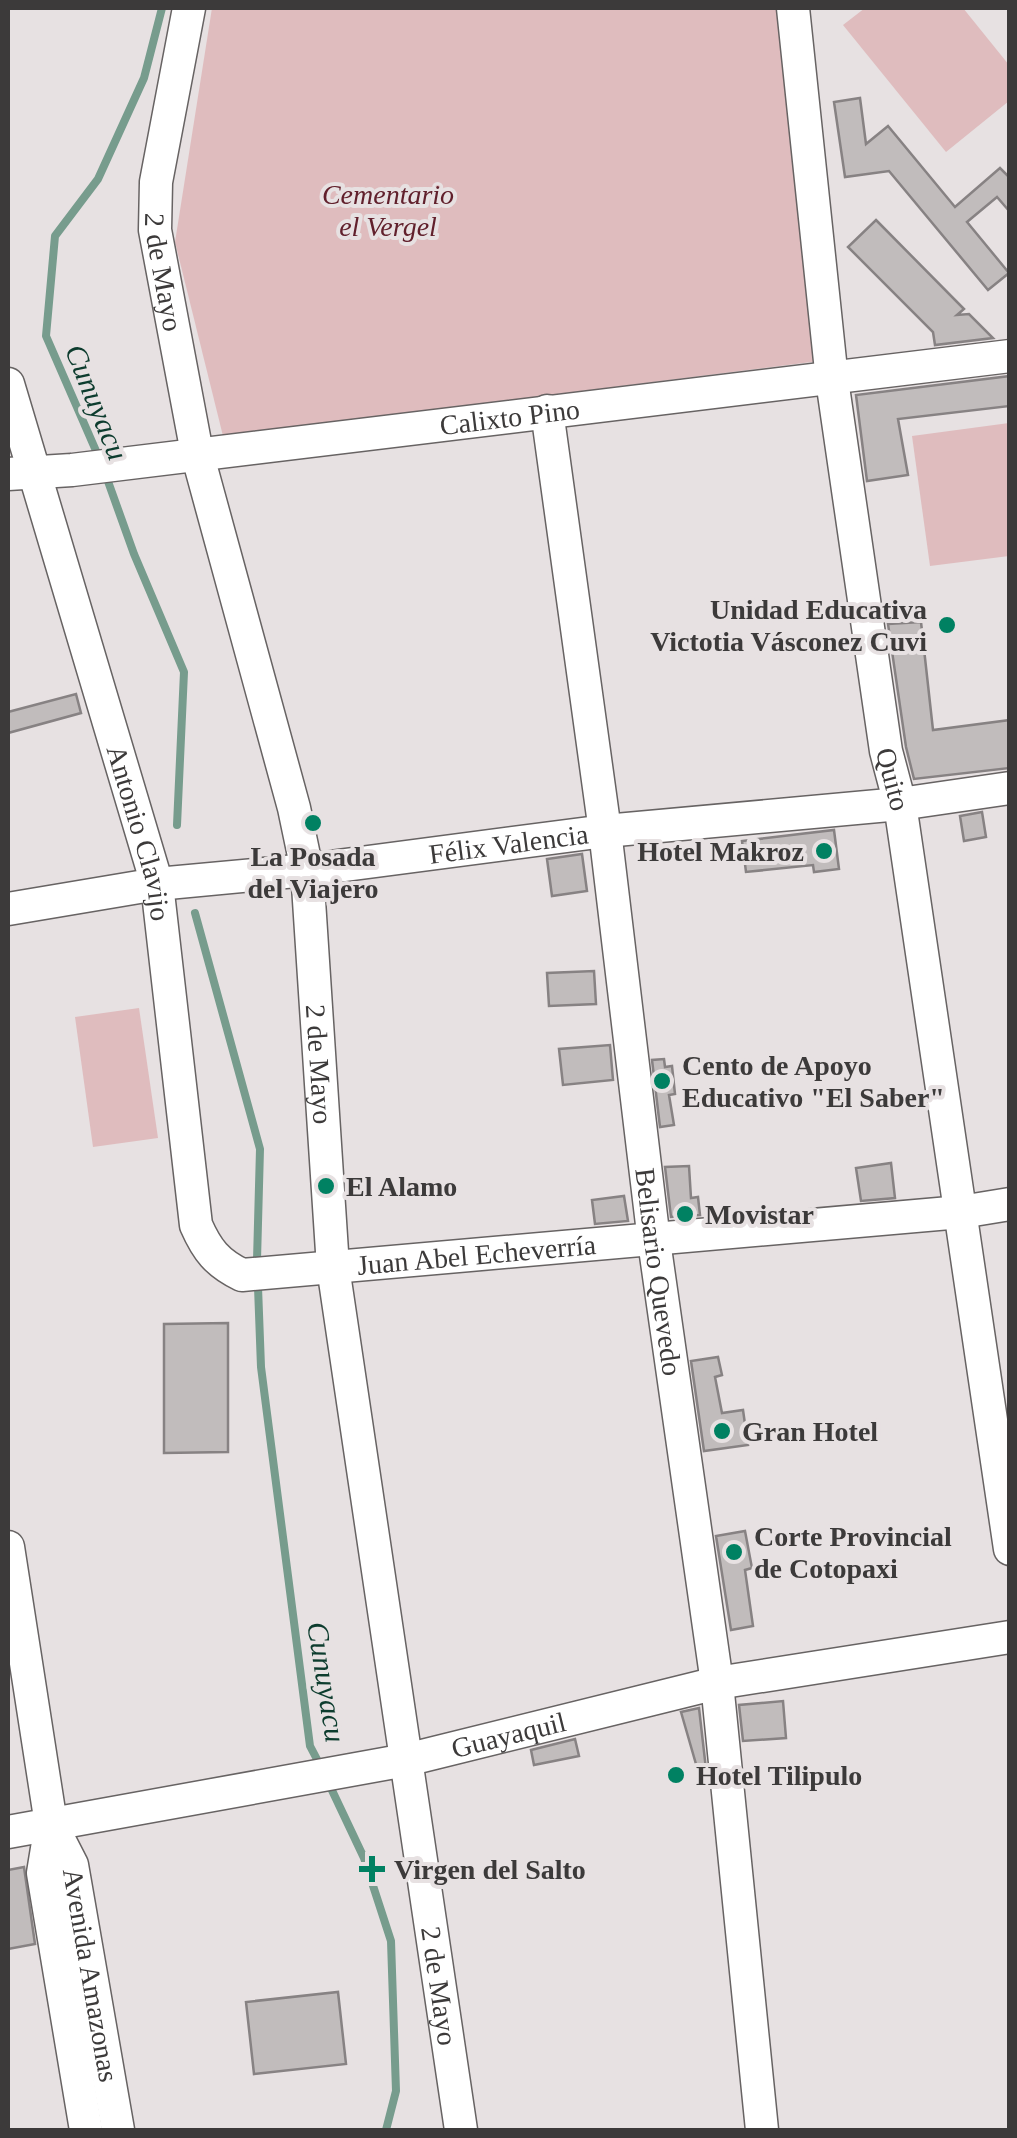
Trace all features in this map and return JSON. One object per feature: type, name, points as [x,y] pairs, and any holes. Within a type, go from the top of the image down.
[{"type":"street","name":"2 de Mayo","points":[[189,8],[156,182],[155,230],[197,453],[294,808],[307,870],[333,1268],[462,2130]]},
{"type":"street","name":"Quito","points":[[793,8],[832,380],[886,751],[900,804],[1010,1549]]},
{"type":"street","name":"Calixto Pino","points":[[21,473],[72,470],[1010,356]]},
{"type":"street","name":"Antonio Clavijo","points":[[8,384],[21,473],[157,884],[196,1224],[205,1246],[220,1264],[242,1275]]},
{"type":"street","name":"Belisario Quevedo","points":[[547,411],[605,831],[654,1240],[717,1683],[762,2130]]},
{"type":"street","name":"Félix Valencia","points":[[8,909],[157,884],[307,870],[605,831],[900,804],[1010,788]]},
{"type":"street","name":"Juan Abel Echeverría","points":[[242,1275],[961,1212],[1010,1204]]},
{"type":"street","name":"Avenida Amazonas","points":[[8,1547],[51,1824],[43,1873],[86,2130]]},
{"type":"street","name":"Guayaquil","points":[[8,1832],[406,1760],[717,1683],[1010,1637]]},
{"type":"street","name":"Avenida Amazonas","points":[[51,1824],[72,1865],[118,2130]]},
{"type":"green space","name":"Cementario el Vergel","points":[[212,8],[787,8],[835,359],[223,436],[175,242]]},
{"type":"green space","points":[[865,8],[963,8],[1009,65],[1009,101],[946,152],[843,25]]},
{"type":"green space","points":[[1009,423],[1009,556],[930,566],[912,436]]},
{"type":"green space","points":[[139,1008],[158,1138],[93,1147],[75,1017]]},
{"type":"building","points":[[860,98],[866,144],[888,126],[955,207],[1000,168],[1010,178],[1010,212],[997,197],[967,222],[1009,273],[988,290],[889,171],[845,177],[834,102]]},
{"type":"building","points":[[876,220],[964,309],[957,315],[969,314],[993,338],[935,345],[933,332],[848,247]]},
{"type":"building","points":[[1010,376],[1010,406],[898,419],[908,475],[867,481],[856,395]]},
{"type":"building","points":[[921,622],[933,730],[1010,720],[1010,768],[914,779],[888,624]]},
{"type":"building","points":[[76,694],[81,713],[8,733],[8,712]]},
{"type":"building","points":[[982,812],[986,837],[964,841],[960,816]]},
{"type":"building","points":[[834,830],[839,869],[814,872],[813,865],[746,872],[742,841]]},
{"type":"building","points":[[582,854],[587,891],[552,896],[547,859]]},
{"type":"building","points":[[594,971],[596,1004],[549,1006],[547,973]]},
{"type":"building","points":[[610,1045],[613,1080],[563,1085],[559,1049]]},
{"type":"building","points":[[664,1059],[665,1067],[672,1066],[675,1094],[669,1095],[674,1125],[660,1127],[652,1060]]},
{"type":"building","points":[[891,1163],[895,1198],[861,1201],[856,1168]]},
{"type":"building","points":[[689,1166],[691,1198],[698,1197],[700,1215],[671,1217],[665,1167]]},
{"type":"building","points":[[624,1196],[628,1221],[595,1224],[592,1200]]},
{"type":"building","points":[[228,1323],[228,1452],[164,1453],[164,1324]]},
{"type":"building","points":[[718,1357],[722,1375],[715,1377],[722,1413],[743,1410],[748,1445],[704,1451],[691,1361]]},
{"type":"building","points":[[745,1531],[752,1568],[745,1570],[753,1626],[731,1630],[716,1536]]},
{"type":"building","points":[[783,1701],[786,1738],[743,1741],[739,1705]]},
{"type":"building","points":[[699,1708],[706,1769],[698,1771],[681,1712]]},
{"type":"building","points":[[575,1739],[579,1756],[534,1765],[531,1750]]},
{"type":"building","points":[[24,1867],[35,1944],[8,1949],[8,1870]]},
{"type":"building","points":[[338,1992],[346,2064],[254,2074],[246,2002]]},
{"type":"waterway","name":"Cunuyacu","points":[[100,460],[46,336],[55,236],[98,179],[144,78],[162,8]]},
{"type":"waterway","name":"Cunuyacu","points":[[105,473],[184,672],[177,825]]},
{"type":"waterway","name":"Cunuyacu","points":[[195,913],[260,1149],[257,1260]]},
{"type":"waterway","name":"Cunuyacu","points":[[258,1287],[261,1367],[310,1746],[321,1767]]},
{"type":"waterway","name":"Cunuyacu","points":[[329,1784],[364,1858],[391,1941],[396,2091],[386,2130]]},
{"type":"place","name":"Unidad Educativa Victotia Vásconez Cuvi","points":[[947,625]]},
{"type":"place","name":"La Posada del Viajero","points":[[313,823]]},
{"type":"place","name":"Hotel Makroz","points":[[824,851]]},
{"type":"place","name":"Cento de Apoyo Educativo \"El Saber\"","points":[[662,1081]]},
{"type":"place","name":"El Alamo","points":[[326,1186]]},
{"type":"place","name":"Movistar","points":[[685,1214]]},
{"type":"place","name":"Gran Hotel","points":[[722,1431]]},
{"type":"place","name":"Corte Provincial de Cotopaxi","points":[[734,1552]]},
{"type":"place","name":"Hotel Tilipulo","points":[[676,1775]]},
{"type":"place","name":"Virgen del Salto","points":[[372,1869]]}]
